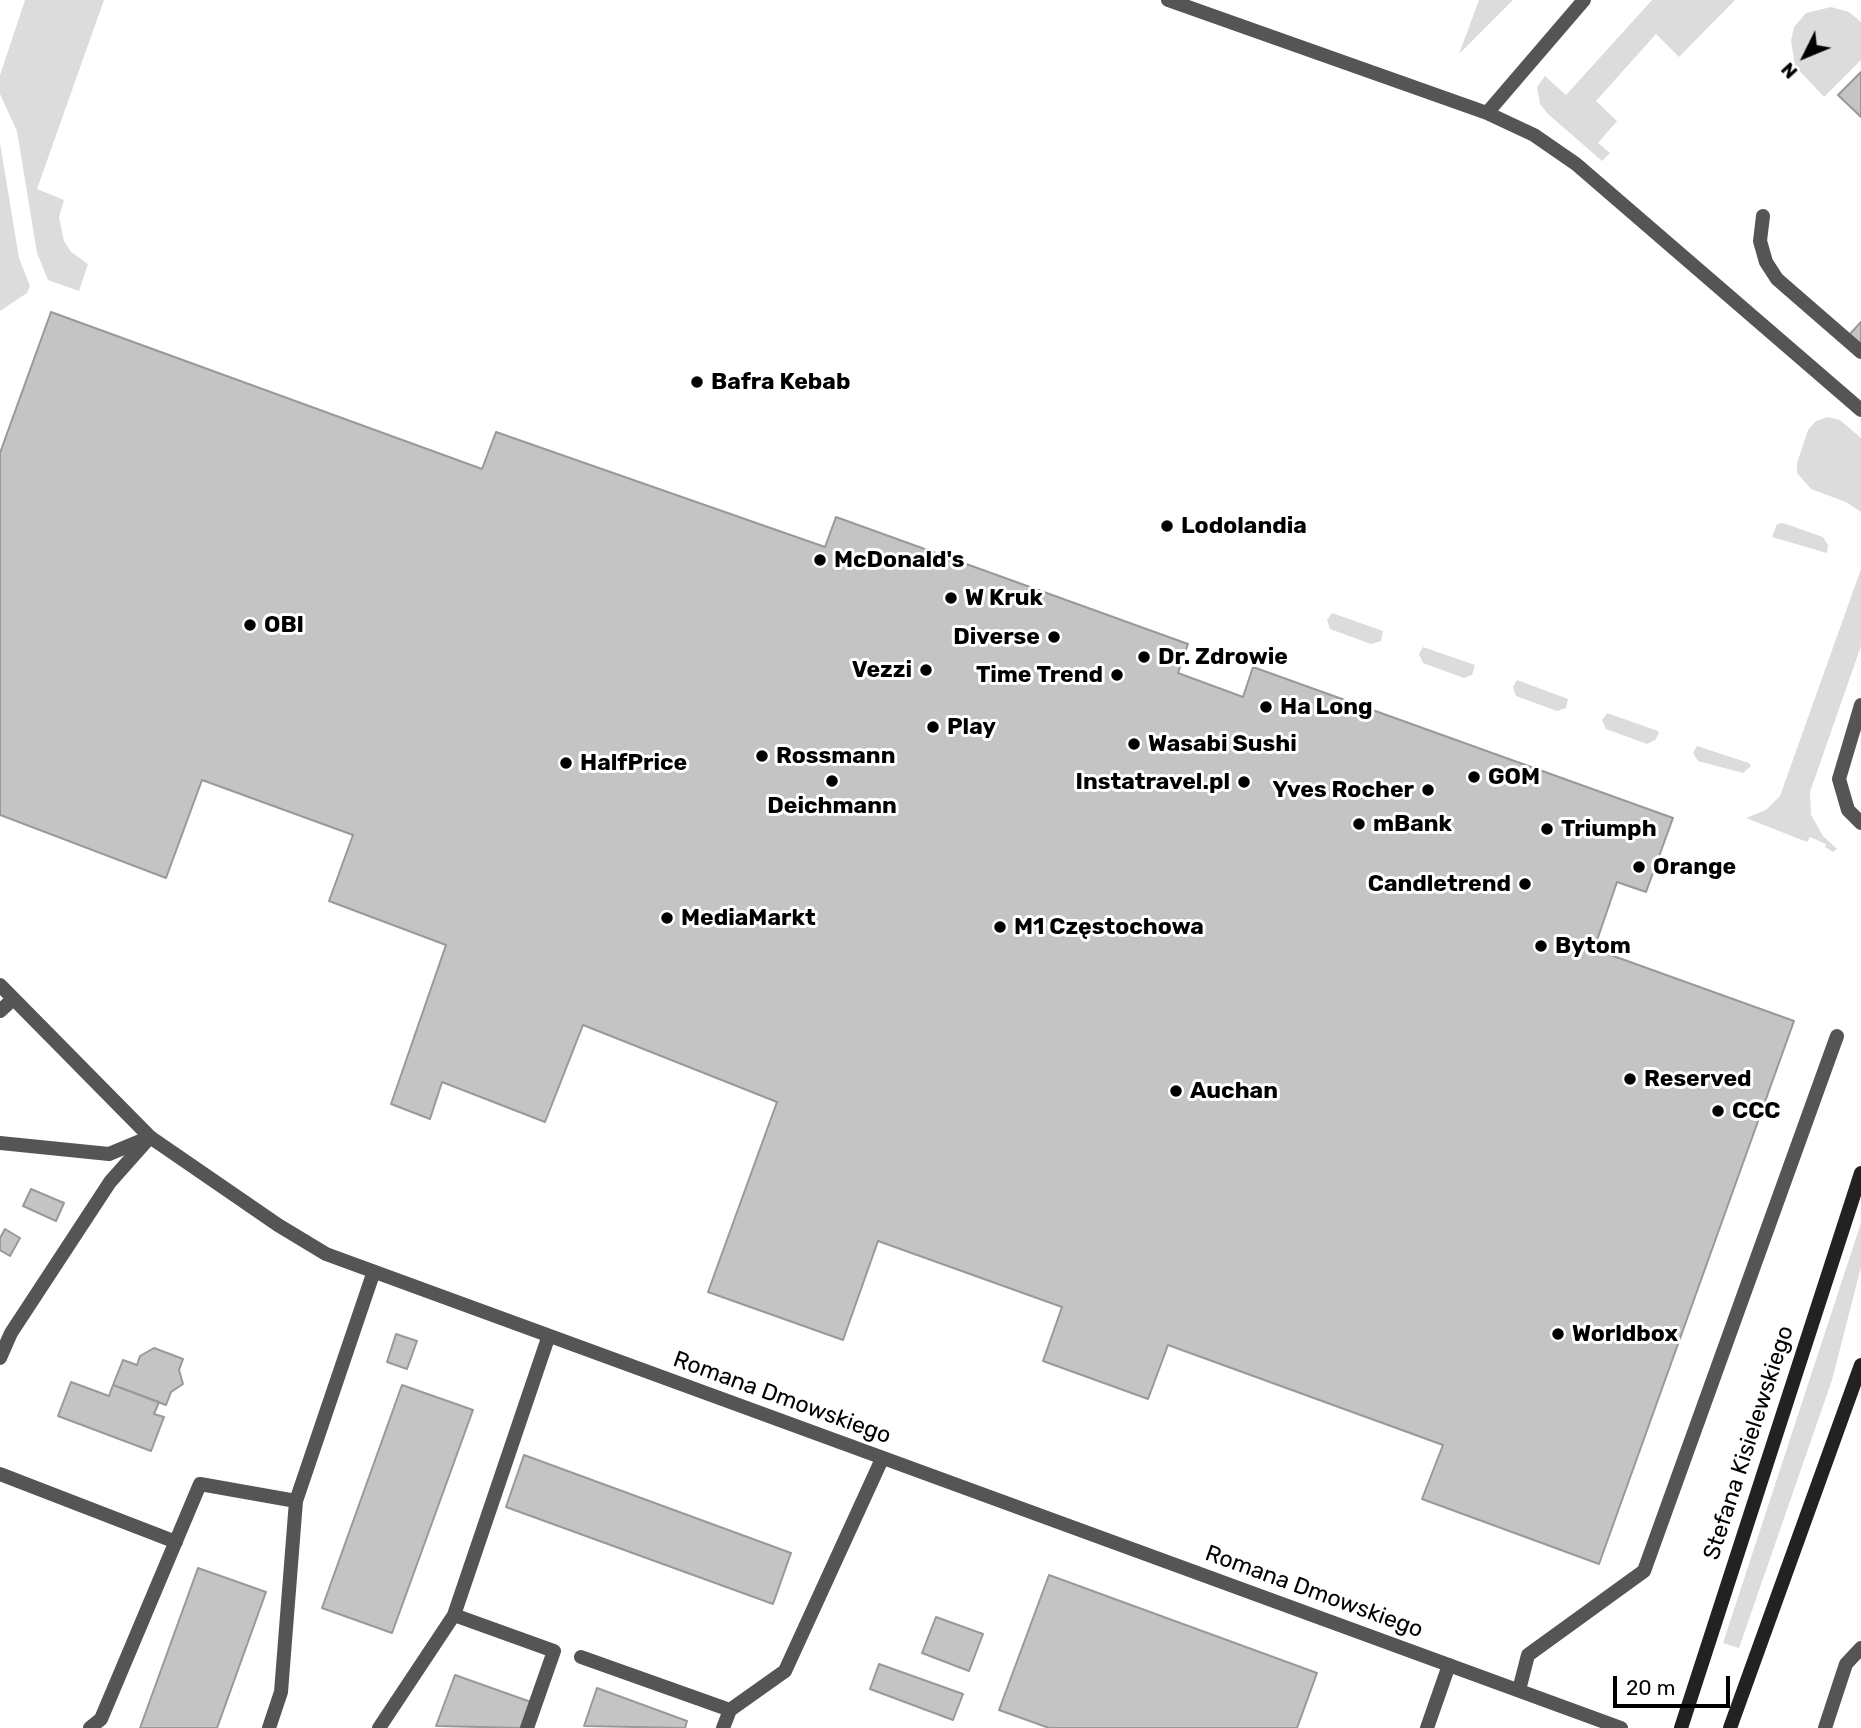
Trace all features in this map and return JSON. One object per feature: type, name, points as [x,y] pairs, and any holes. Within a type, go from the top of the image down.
[{"type":"main road","name":"Stefana Kisielewskiego","points":[[1681,1728],[1861,1173]]},
{"type":"main road","points":[[1731,1728],[1861,1364]]},
{"type":"street","points":[[1168,0],[1486,113],[1534,135],[1576,164],[1861,410]]},
{"type":"street","points":[[1486,113],[1584,0]]},
{"type":"street","points":[[1763,216],[1760,241],[1766,262],[1776,279],[1861,352]]},
{"type":"street","points":[[1861,705],[1839,779],[1848,810],[1861,823]]},
{"type":"street","name":"Romana Dmowskiego","points":[[0,985],[150,1137],[288,1231],[327,1254],[373,1274],[1621,1728]]},
{"type":"street","points":[[0,1011],[13,999]]},
{"type":"street","points":[[1519,1690],[1528,1656],[1644,1571],[1837,1036]]},
{"type":"street","points":[[0,1143],[109,1154],[150,1137]]},
{"type":"street","points":[[0,1358],[11,1333],[110,1182],[150,1137]]},
{"type":"street","points":[[269,1728],[281,1692],[296,1501],[373,1274]]},
{"type":"street","points":[[379,1728],[454,1615],[548,1338]]},
{"type":"street","points":[[723,1728],[730,1710],[785,1671],[883,1459]]},
{"type":"street","points":[[0,1475],[176,1542]]},
{"type":"street","points":[[90,1728],[102,1719],[200,1484],[296,1501]]},
{"type":"street","points":[[454,1615],[554,1651],[527,1728]]},
{"type":"street","points":[[1825,1728],[1846,1664],[1861,1648]]},
{"type":"street","points":[[581,1657],[730,1710]]},
{"type":"street","points":[[1427,1728],[1449,1665]]},
{"type":"shaded area","points":[[25,0],[104,0],[37,189],[64,200],[59,217],[64,241],[71,252],[88,264],[79,291],[48,280],[37,253],[17,131],[0,94],[0,75]]},
{"type":"shaded area","points":[[1479,0],[1513,0],[1459,54]]},
{"type":"shaded area","points":[[1652,0],[1735,0],[1679,57],[1656,34],[1596,101],[1617,121],[1598,143],[1610,153],[1602,161],[1548,114],[1540,104],[1537,87],[1545,76],[1566,95]]},
{"type":"shaded area","points":[[1831,7],[1849,12],[1861,22],[1861,60],[1824,97],[1795,66],[1791,41],[1794,27],[1806,13]]},
{"type":"shaded area","points":[[0,143],[19,258],[30,286],[27,293],[0,311]]},
{"type":"shaded area","points":[[1828,417],[1840,420],[1861,438],[1861,512],[1846,502],[1811,489],[1797,473],[1797,463],[1808,430],[1816,421]]},
{"type":"shaded area","points":[[1783,523],[1823,537],[1828,545],[1827,553],[1772,537],[1777,524]]},
{"type":"shaded area","points":[[1861,569],[1861,646],[1810,792],[1811,815],[1823,836],[1837,849],[1833,852],[1825,847],[1826,844],[1810,837],[1807,842],[1746,818],[1766,810],[1780,796]]},
{"type":"shaded area","points":[[1332,613],[1383,631],[1381,641],[1371,644],[1330,629],[1327,620]]},
{"type":"shaded area","points":[[1423,647],[1475,665],[1472,675],[1464,678],[1423,663],[1419,654]]},
{"type":"shaded area","points":[[1517,680],[1568,699],[1566,708],[1557,711],[1516,696],[1513,687]]},
{"type":"shaded area","points":[[1607,713],[1659,733],[1655,740],[1647,744],[1606,729],[1602,720]]},
{"type":"shaded area","points":[[1697,746],[1749,763],[1751,766],[1743,773],[1698,761],[1693,753]]},
{"type":"shaded area","points":[[1861,1223],[1861,1267],[1832,1380],[1739,1648],[1723,1643]]},
{"type":"building","points":[[1861,72],[1861,117],[1838,95]]},
{"type":"building","name":"M1 Częstochowa","points":[[51,312],[482,469],[496,432],[825,547],[836,517],[1188,644],[1178,673],[1243,697],[1253,667],[1673,818],[1646,892],[1617,882],[1594,949],[1794,1021],[1599,1564],[1422,1499],[1443,1445],[1168,1345],[1148,1399],[1043,1361],[1062,1307],[878,1241],[843,1340],[708,1292],[777,1102],[583,1025],[545,1122],[442,1082],[430,1119],[391,1104],[446,945],[329,901],[353,835],[202,780],[166,878],[0,815],[0,453]]},
{"type":"building","points":[[1861,322],[1861,346],[1849,335]]},
{"type":"building","points":[[31,1189],[64,1203],[56,1221],[23,1206]]},
{"type":"building","points":[[5,1229],[20,1238],[10,1256],[0,1250],[0,1238]]},
{"type":"building","points":[[396,1334],[417,1341],[407,1369],[387,1362]]},
{"type":"building","points":[[154,1348],[183,1359],[179,1370],[183,1384],[171,1392],[166,1405],[113,1385],[123,1360],[137,1365],[140,1356]]},
{"type":"building","points":[[71,1382],[109,1396],[113,1385],[159,1402],[154,1414],[164,1417],[151,1451],[58,1416]]},
{"type":"building","points":[[402,1385],[473,1410],[392,1633],[322,1608]]},
{"type":"building","points":[[524,1455],[791,1553],[773,1604],[506,1507]]},
{"type":"building","points":[[198,1568],[266,1592],[217,1728],[140,1728]]},
{"type":"building","points":[[1049,1575],[1317,1673],[1297,1728],[1049,1728],[999,1710]]},
{"type":"building","points":[[936,1617],[983,1634],[969,1671],[922,1653]]},
{"type":"building","points":[[879,1664],[963,1694],[953,1720],[870,1689]]},
{"type":"building","points":[[455,1675],[531,1702],[522,1728],[436,1726]]},
{"type":"building","points":[[597,1688],[687,1721],[685,1728],[584,1726]]},
{"type":"place","name":"Bafra Kebab","points":[[697,382]]},
{"type":"place","name":"Lodolandia","points":[[1167,526]]},
{"type":"place","name":"McDonald's","points":[[820,560]]},
{"type":"place","name":"W Kruk","points":[[951,598]]},
{"type":"place","name":"OBI","points":[[250,625]]},
{"type":"place","name":"Diverse","points":[[1054,637]]},
{"type":"place","name":"Dr. Zdrowie","points":[[1144,657]]},
{"type":"place","name":"Vezzi","points":[[926,670]]},
{"type":"place","name":"Time Trend","points":[[1117,675]]},
{"type":"place","name":"Ha Long","points":[[1266,707]]},
{"type":"place","name":"Play","points":[[933,727]]},
{"type":"place","name":"Wasabi Sushi","points":[[1134,744]]},
{"type":"place","name":"Rossmann","points":[[762,756]]},
{"type":"place","name":"HalfPrice","points":[[566,763]]},
{"type":"place","name":"GOM","points":[[1474,777]]},
{"type":"place","name":"Deichmann","points":[[832,781]]},
{"type":"place","name":"Instatravel.pl","points":[[1244,782]]},
{"type":"place","name":"Yves Rocher","points":[[1428,790]]},
{"type":"place","name":"mBank","points":[[1359,824]]},
{"type":"place","name":"Triumph","points":[[1547,829]]},
{"type":"place","name":"Orange","points":[[1639,867]]},
{"type":"place","name":"Candletrend","points":[[1525,884]]},
{"type":"place","name":"MediaMarkt","points":[[667,918]]},
{"type":"place","name":"M1 Częstochowa","points":[[1000,927]]},
{"type":"place","name":"Bytom","points":[[1541,946]]},
{"type":"place","name":"Reserved","points":[[1630,1079]]},
{"type":"place","name":"Auchan","points":[[1176,1091]]},
{"type":"place","name":"CCC","points":[[1718,1111]]},
{"type":"place","name":"Worldbox","points":[[1558,1334]]}]
